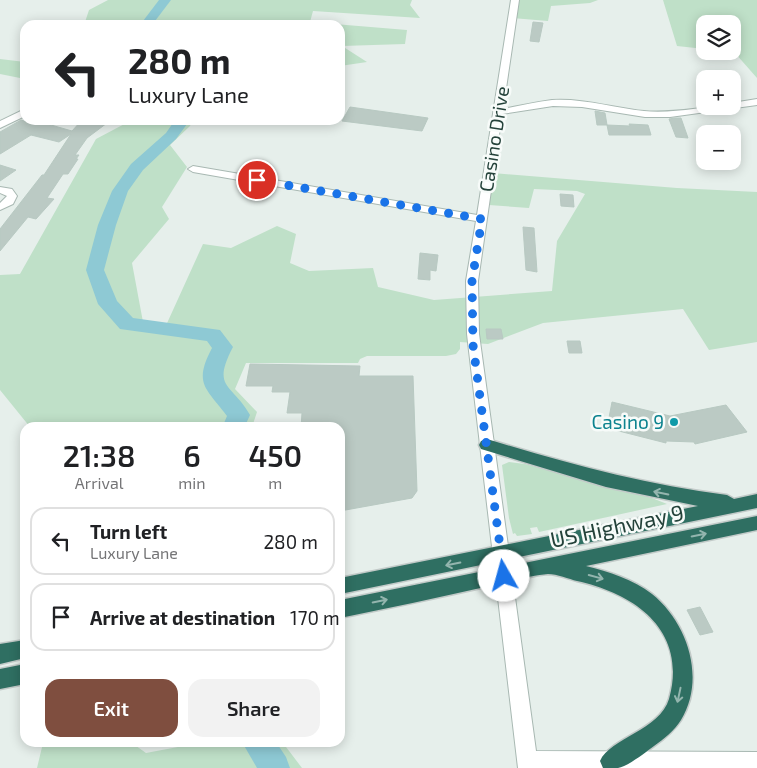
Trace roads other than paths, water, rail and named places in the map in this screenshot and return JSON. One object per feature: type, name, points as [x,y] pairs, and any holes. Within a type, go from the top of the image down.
[{"type":"highway","points":[[487,445],[530,459],[633,487],[683,497],[750,502]]},
{"type":"highway","name":"US Highway 9","points":[[345,585],[750,502]]},
{"type":"highway","name":"US Highway 9","points":[[345,608],[757,523]]},
{"type":"highway","points":[[549,566],[620,583],[637,592],[660,612],[678,644],[683,678],[678,702],[673,714],[658,730],[611,762]]},
{"type":"highway","points":[[0,654],[20,650]]},
{"type":"highway","points":[[0,679],[20,675]]},
{"type":"street","name":"Casino Drive","points":[[515,0],[472,281],[473,334],[528,765]]},
{"type":"street","points":[[741,105],[757,102]]},
{"type":"street","points":[[499,112],[553,103],[582,104],[645,114],[670,114],[696,111]]},
{"type":"street","points":[[0,125],[20,115]]},
{"type":"street","points":[[193,169],[482,219]]},
{"type":"street","points":[[0,190],[8,191],[12,196],[9,202],[0,207]]},
{"type":"street","points":[[528,765],[611,762],[757,762]]},
{"type":"waterway","points":[[150,20],[165,0]]},
{"type":"waterway","points":[[179,125],[171,136],[137,167],[120,191],[107,225],[95,270],[108,304],[127,324],[213,335],[223,347],[216,360],[212,377],[218,390],[239,415],[236,422]]},
{"type":"waterway","points":[[260,747],[275,768]]},
{"type":"place","name":"Casino 9","points":[[674,422]]}]
